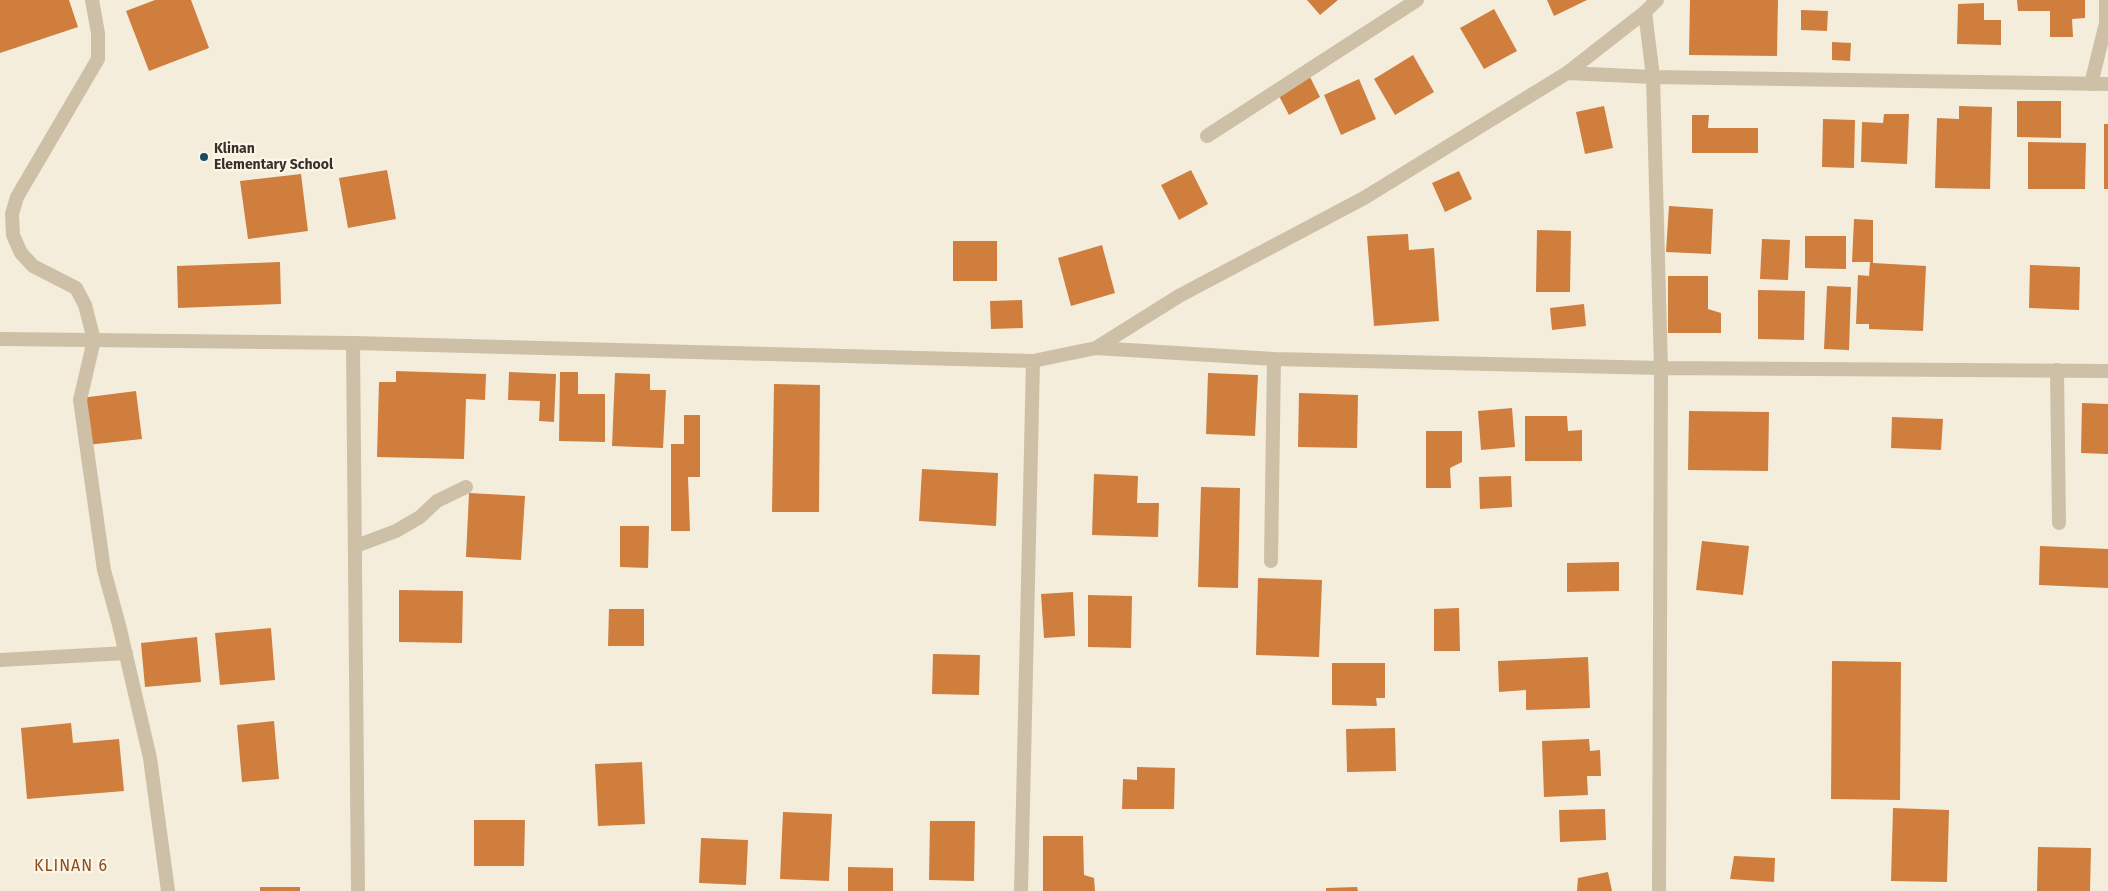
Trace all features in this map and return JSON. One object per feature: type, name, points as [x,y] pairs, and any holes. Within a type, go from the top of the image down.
[{"type":"street","points":[[92,0],[98,33],[98,59],[17,197],[12,214],[12,235],[21,253],[34,266],[76,288],[85,305],[94,340],[80,400],[104,570],[126,653],[150,758],[168,891]]},
{"type":"street","points":[[1207,136],[1417,0]]},
{"type":"street","points":[[1096,348],[1179,296],[1364,198],[1567,73],[1645,12],[1657,0]]},
{"type":"street","points":[[2091,84],[2106,23],[2106,0]]},
{"type":"street","points":[[1645,12],[1653,77],[1661,368],[1659,891]]},
{"type":"street","points":[[1567,73],[1653,77],[2108,84]]},
{"type":"street","points":[[0,339],[353,343],[1033,361],[1096,348],[1274,359],[1661,368],[2108,370]]},
{"type":"street","points":[[353,343],[358,891]]},
{"type":"street","points":[[1271,561],[1274,359]]},
{"type":"street","points":[[1021,891],[1033,361]]},
{"type":"street","points":[[2057,370],[2059,523]]},
{"type":"street","points":[[356,546],[396,531],[420,517],[437,501],[466,487]]},
{"type":"street","points":[[0,660],[126,653]]},
{"type":"building","points":[[0,0],[69,0],[78,27],[0,53]]},
{"type":"building","points":[[155,0],[191,0],[209,48],[149,71],[126,11]]},
{"type":"building","points":[[1307,0],[1338,0],[1320,15]]},
{"type":"building","points":[[1547,0],[1587,0],[1554,16]]},
{"type":"building","points":[[1690,0],[1778,0],[1777,56],[1689,55]]},
{"type":"building","points":[[2017,0],[2085,0],[2085,18],[2072,19],[2073,37],[2050,37],[2050,11],[2018,11]]},
{"type":"building","points":[[1984,3],[1984,20],[2001,20],[2001,45],[1957,44],[1958,4]]},
{"type":"building","points":[[1494,9],[1517,51],[1484,69],[1460,28]]},
{"type":"building","points":[[1801,10],[1828,11],[1827,31],[1801,30]]},
{"type":"building","points":[[1832,42],[1851,43],[1850,61],[1832,60]]},
{"type":"building","points":[[1413,55],[1434,92],[1395,115],[1374,79]]},
{"type":"building","points":[[1310,77],[1320,97],[1289,115],[1278,94]]},
{"type":"building","points":[[1359,79],[1376,119],[1341,135],[1324,95]]},
{"type":"building","points":[[2017,101],[2061,101],[2061,138],[2017,137]]},
{"type":"building","points":[[1604,106],[1613,148],[1585,154],[1576,112]]},
{"type":"building","points":[[1959,106],[1992,107],[1990,189],[1935,188],[1937,118],[1959,119]]},
{"type":"building","points":[[1884,114],[1909,114],[1907,164],[1861,162],[1862,122],[1883,123]]},
{"type":"building","points":[[1692,115],[1709,115],[1708,128],[1758,128],[1758,153],[1692,153]]},
{"type":"building","points":[[1823,119],[1855,120],[1854,168],[1822,167]]},
{"type":"building","points":[[2104,124],[2108,124],[2108,189],[2104,189]]},
{"type":"building","points":[[2028,142],[2086,143],[2085,189],[2028,189]]},
{"type":"building","points":[[387,170],[396,219],[348,228],[339,178]]},
{"type":"building","points":[[1191,170],[1208,204],[1179,220],[1161,185]]},
{"type":"building","points":[[1459,171],[1472,199],[1445,212],[1432,183]]},
{"type":"building","points":[[301,174],[308,231],[248,239],[240,181]]},
{"type":"building","points":[[1669,206],[1713,209],[1711,254],[1666,252]]},
{"type":"building","points":[[1854,219],[1873,220],[1873,263],[1926,266],[1923,331],[1869,329],[1869,324],[1856,324],[1858,275],[1869,276],[1870,262],[1852,262]]},
{"type":"building","points":[[1537,230],[1571,231],[1570,292],[1536,292]]},
{"type":"building","points":[[1408,234],[1409,250],[1434,248],[1439,321],[1374,326],[1367,236]]},
{"type":"building","points":[[1805,236],[1846,236],[1846,269],[1805,268]]},
{"type":"building","points":[[1762,239],[1790,240],[1788,280],[1760,279]]},
{"type":"building","points":[[953,241],[997,241],[997,281],[953,281]]},
{"type":"building","points":[[1102,245],[1115,293],[1071,306],[1058,258]]},
{"type":"building","points":[[280,262],[281,304],[178,308],[177,266]]},
{"type":"building","points":[[2030,265],[2080,267],[2079,310],[2029,308]]},
{"type":"building","points":[[1668,276],[1708,276],[1708,309],[1721,313],[1721,333],[1668,333]]},
{"type":"building","points":[[1827,286],[1851,287],[1849,350],[1824,349]]},
{"type":"building","points":[[1758,290],[1805,291],[1804,340],[1758,339]]},
{"type":"building","points":[[1022,300],[1023,328],[991,329],[990,301]]},
{"type":"building","points":[[1584,304],[1586,326],[1552,330],[1550,308]]},
{"type":"building","points":[[396,371],[486,374],[485,400],[466,399],[464,459],[377,457],[379,382],[396,382]]},
{"type":"building","points":[[509,372],[556,374],[554,422],[539,421],[540,401],[508,400]]},
{"type":"building","points":[[560,372],[578,372],[578,394],[605,394],[605,442],[559,441]]},
{"type":"building","points":[[615,373],[650,374],[650,390],[666,390],[663,448],[612,446]]},
{"type":"building","points":[[1208,373],[1258,375],[1255,436],[1206,434]]},
{"type":"building","points":[[774,384],[820,385],[819,512],[772,512]]},
{"type":"building","points":[[136,391],[142,439],[87,445],[81,398]]},
{"type":"building","points":[[1299,393],[1358,395],[1357,448],[1298,447]]},
{"type":"building","points":[[2082,403],[2108,404],[2108,454],[2081,453]]},
{"type":"building","points":[[1512,408],[1515,447],[1481,450],[1478,411]]},
{"type":"building","points":[[1689,411],[1769,412],[1768,471],[1688,470]]},
{"type":"building","points":[[684,415],[700,415],[700,477],[688,477],[690,531],[671,531],[671,444],[684,444]]},
{"type":"building","points":[[1525,416],[1567,416],[1568,431],[1582,430],[1582,461],[1525,461]]},
{"type":"building","points":[[1892,417],[1943,419],[1941,450],[1891,448]]},
{"type":"building","points":[[1426,431],[1462,431],[1462,462],[1450,468],[1451,488],[1426,488]]},
{"type":"building","points":[[922,469],[998,473],[996,526],[919,521]]},
{"type":"building","points":[[1094,474],[1138,476],[1137,503],[1159,503],[1158,537],[1092,535]]},
{"type":"building","points":[[1511,476],[1512,507],[1480,509],[1479,477]]},
{"type":"building","points":[[1201,487],[1240,488],[1238,588],[1198,587]]},
{"type":"building","points":[[469,493],[525,496],[521,560],[466,557]]},
{"type":"building","points":[[620,526],[649,526],[648,568],[620,567]]},
{"type":"building","points":[[1702,541],[1749,546],[1743,595],[1696,590]]},
{"type":"building","points":[[2040,546],[2108,549],[2108,588],[2039,585]]},
{"type":"building","points":[[1619,562],[1619,591],[1567,592],[1567,563]]},
{"type":"building","points":[[1258,578],[1322,580],[1319,657],[1256,655]]},
{"type":"building","points":[[399,590],[463,591],[462,643],[399,642]]},
{"type":"building","points":[[1073,592],[1075,636],[1044,638],[1041,594]]},
{"type":"building","points":[[1088,595],[1132,596],[1131,648],[1088,647]]},
{"type":"building","points":[[1459,608],[1460,651],[1434,651],[1434,609]]},
{"type":"building","points":[[609,609],[644,609],[644,646],[608,646]]},
{"type":"building","points":[[271,628],[275,680],[220,685],[215,633]]},
{"type":"building","points":[[197,637],[201,682],[145,687],[141,643]]},
{"type":"building","points":[[933,654],[980,655],[979,695],[932,694]]},
{"type":"building","points":[[1588,657],[1590,708],[1526,710],[1526,690],[1499,692],[1498,661]]},
{"type":"building","points":[[1832,661],[1901,662],[1900,800],[1831,799]]},
{"type":"building","points":[[1332,663],[1385,663],[1385,698],[1376,698],[1377,706],[1332,705]]},
{"type":"building","points":[[274,721],[279,779],[242,782],[237,725]]},
{"type":"building","points":[[71,723],[73,743],[119,739],[124,791],[27,799],[21,728]]},
{"type":"building","points":[[1395,728],[1396,771],[1347,772],[1346,729]]},
{"type":"building","points":[[1589,739],[1590,751],[1600,750],[1601,776],[1587,776],[1588,795],[1544,797],[1542,741]]},
{"type":"building","points":[[642,762],[645,824],[598,826],[595,764]]},
{"type":"building","points":[[1137,767],[1175,768],[1174,809],[1122,809],[1123,779],[1137,780]]},
{"type":"building","points":[[1893,808],[1949,810],[1947,882],[1891,881]]},
{"type":"building","points":[[1605,809],[1606,840],[1560,842],[1559,810]]},
{"type":"building","points":[[783,812],[832,814],[829,881],[780,879]]},
{"type":"building","points":[[474,820],[525,820],[524,866],[474,866]]},
{"type":"building","points":[[930,821],[975,821],[974,881],[929,880]]},
{"type":"building","points":[[1043,836],[1083,836],[1084,875],[1094,878],[1095,891],[1043,891]]},
{"type":"building","points":[[701,838],[748,840],[746,885],[699,883]]},
{"type":"building","points":[[2038,847],[2091,848],[2090,891],[2037,891]]},
{"type":"building","points":[[1734,856],[1775,858],[1774,882],[1730,879]]},
{"type":"building","points":[[848,867],[893,868],[893,891],[848,891]]},
{"type":"building","points":[[1608,872],[1612,891],[1577,891],[1578,878]]},
{"type":"building","points":[[260,887],[300,887],[300,891],[260,891]]},
{"type":"building","points":[[1357,887],[1358,891],[1326,891],[1326,888]]},
{"type":"place","name":"Klinan Elementary School","points":[[204,157]]},
{"type":"district","name":"KLINAN 6","points":[[71,867]]}]
